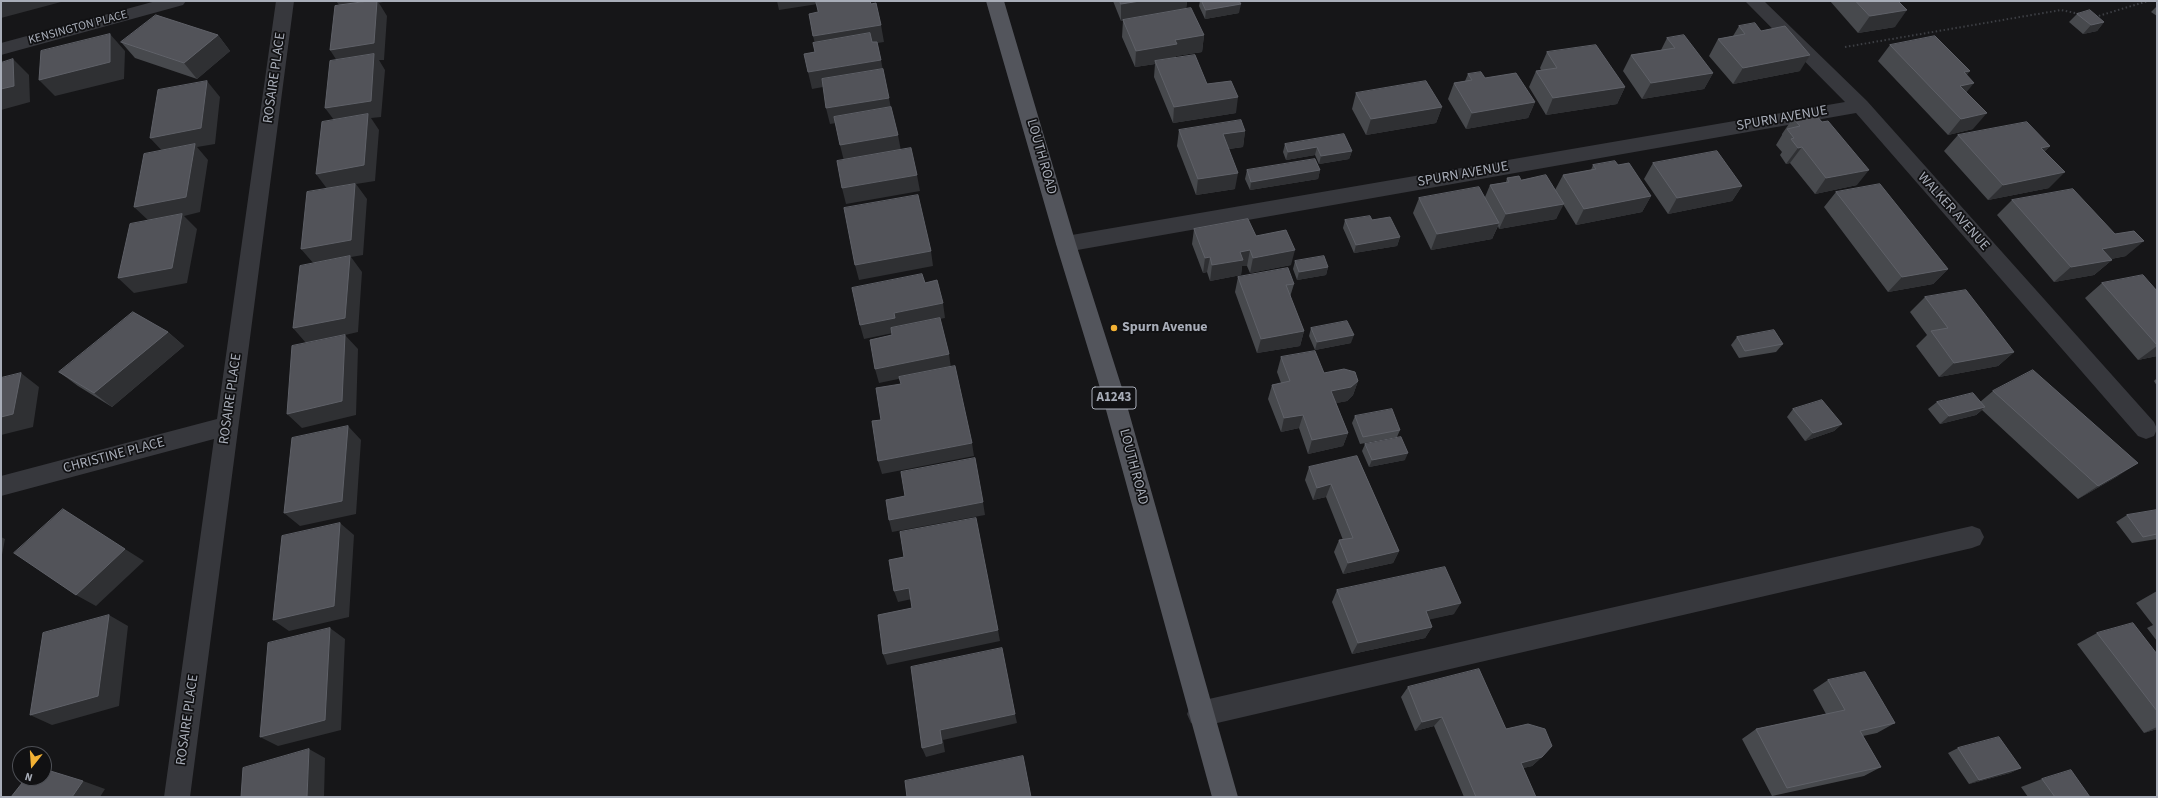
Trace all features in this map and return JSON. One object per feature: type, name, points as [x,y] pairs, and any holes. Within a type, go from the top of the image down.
[{"type":"main road","name":"LOUTH ROAD","points":[[995,1],[1066,244],[1111,388],[1200,714],[1225,797]]},
{"type":"street","name":"KENSINGTON PLACE","points":[[1,49],[177,1]]},
{"type":"street","name":"ROSAIRE PLACE","points":[[177,797],[285,1]]},
{"type":"street","name":"WALKER AVENUE","points":[[1754,1],[1860,106],[2146,429]]},
{"type":"street","name":"SPURN AVENUE","points":[[1066,244],[1860,106]]},
{"type":"street","name":"CHRISTINE PLACE","points":[[1,486],[227,426]]},
{"type":"street","points":[[1200,714],[1972,537]]},
{"type":"path","points":[[2089,16],[2096,17],[2148,1]]},
{"type":"path","points":[[1808,53],[2061,10],[2082,14]]},
{"type":"building","points":[[377,1],[374,43],[330,50],[335,6]]},
{"type":"building","points":[[816,1],[870,1],[871,4],[876,3],[881,25],[813,36],[809,14],[818,12]]},
{"type":"building","points":[[1120,1],[1140,1],[1121,4]]},
{"type":"building","points":[[1202,1],[1239,1],[1241,4],[1206,10]]},
{"type":"building","points":[[1856,1],[1898,1],[1907,10],[1870,16]]},
{"type":"building","points":[[1191,8],[1204,35],[1175,40],[1177,44],[1136,51],[1123,20]]},
{"type":"building","points":[[2090,10],[2104,22],[2091,25],[2077,14]]},
{"type":"building","points":[[156,15],[218,35],[184,63],[121,42]]},
{"type":"building","points":[[1755,23],[1761,31],[1785,26],[1810,55],[1743,68],[1718,39],[1745,34],[1739,26]]},
{"type":"building","points":[[870,33],[872,42],[877,42],[881,60],[808,72],[804,54],[815,52],[813,43]]},
{"type":"building","points":[[110,34],[110,62],[39,80],[41,51]]},
{"type":"building","points":[[1684,35],[1713,73],[1651,83],[1631,55],[1675,48],[1667,38]]},
{"type":"building","points":[[1935,36],[1970,71],[1964,72],[1974,83],[1960,86],[1987,113],[1961,119],[1890,45]]},
{"type":"building","points":[[1596,45],[1625,87],[1553,98],[1536,71],[1557,68],[1547,52]]},
{"type":"building","points":[[374,54],[371,101],[325,108],[330,61]]},
{"type":"building","points":[[1195,55],[1207,84],[1231,81],[1238,97],[1174,107],[1155,61]]},
{"type":"building","points":[[13,59],[14,86],[1,89],[1,63]]},
{"type":"building","points":[[883,69],[889,98],[826,108],[822,79]]},
{"type":"building","points":[[1481,72],[1485,78],[1516,73],[1535,102],[1472,113],[1454,83],[1472,80],[1468,74]]},
{"type":"building","points":[[207,81],[201,128],[150,138],[158,90]]},
{"type":"building","points":[[1426,81],[1442,107],[1371,119],[1356,93]]},
{"type":"building","points":[[891,107],[898,135],[840,145],[834,117]]},
{"type":"building","points":[[368,114],[364,165],[316,174],[322,122]]},
{"type":"building","points":[[1815,114],[1822,122],[1828,121],[1869,170],[1826,178],[1802,147],[1798,148],[1791,139],[1794,138],[1787,129],[1800,126],[1793,118]]},
{"type":"building","points":[[1241,120],[1245,131],[1223,134],[1238,173],[1198,179],[1179,130]]},
{"type":"building","points":[[2027,122],[2050,146],[2041,148],[2065,172],[2003,185],[1958,135]]},
{"type":"building","points":[[1344,134],[1352,151],[1321,156],[1317,147],[1288,152],[1285,144]]},
{"type":"building","points":[[195,144],[186,197],[134,207],[144,154]]},
{"type":"building","points":[[911,148],[917,175],[842,188],[837,161]]},
{"type":"building","points":[[1717,151],[1742,186],[1677,198],[1653,163]]},
{"type":"building","points":[[1315,159],[1320,170],[1251,182],[1247,170]]},
{"type":"building","points":[[1615,161],[1618,165],[1629,163],[1651,196],[1584,209],[1563,175],[1596,169],[1593,165]]},
{"type":"building","points":[[1546,175],[1564,204],[1506,214],[1490,185],[1509,182],[1507,178],[1519,176],[1521,180]]},
{"type":"building","points":[[355,184],[351,240],[301,249],[307,192]]},
{"type":"building","points":[[1880,184],[1948,269],[1902,277],[1836,192]]},
{"type":"building","points":[[1479,187],[1499,223],[1437,234],[1419,198]]},
{"type":"building","points":[[2073,189],[2115,234],[2134,231],[2144,241],[2102,249],[2112,260],[2071,267],[2012,200]]},
{"type":"building","points":[[918,195],[931,251],[855,265],[844,208]]},
{"type":"building","points":[[182,214],[172,268],[118,278],[130,224]]},
{"type":"building","points":[[1370,216],[1372,220],[1390,217],[1400,237],[1356,245],[1345,220]]},
{"type":"building","points":[[1248,219],[1256,236],[1286,230],[1295,250],[1253,258],[1250,250],[1240,252],[1243,260],[1212,265],[1210,257],[1205,258],[1194,229]]},
{"type":"building","points":[[350,256],[345,318],[293,328],[300,266]]},
{"type":"building","points":[[1324,256],[1328,267],[1299,272],[1295,261]]},
{"type":"building","points":[[1288,268],[1294,284],[1286,285],[1304,331],[1261,339],[1238,277]]},
{"type":"building","points":[[922,274],[925,283],[937,280],[943,303],[894,313],[895,318],[860,325],[852,288]]},
{"type":"building","points":[[2143,275],[2157,291],[2157,345],[2102,283]]},
{"type":"building","points":[[1966,290],[2014,352],[1954,363],[1931,331],[1948,328],[1925,297]]},
{"type":"building","points":[[133,312],[168,332],[94,393],[59,372]]},
{"type":"building","points":[[940,318],[949,354],[875,369],[870,340],[892,335],[891,328]]},
{"type":"building","points":[[1347,321],[1354,335],[1317,342],[1311,328]]},
{"type":"building","points":[[1774,330],[1783,344],[1745,351],[1737,337]]},
{"type":"building","points":[[345,335],[342,401],[287,414],[292,346]]},
{"type":"building","points":[[1315,351],[1324,373],[1344,369],[1355,372],[1358,381],[1351,387],[1331,391],[1348,433],[1312,440],[1303,415],[1284,418],[1272,385],[1290,381],[1281,357]]},
{"type":"building","points":[[955,366],[972,443],[878,461],[872,421],[881,420],[876,388],[901,384],[899,377]]},
{"type":"building","points":[[2033,370],[2138,463],[2098,486],[1993,391]]},
{"type":"building","points":[[21,373],[13,414],[1,417],[1,378]]},
{"type":"building","points":[[1973,393],[1985,407],[1949,416],[1937,402]]},
{"type":"building","points":[[1822,400],[1842,424],[1813,433],[1793,409]]},
{"type":"building","points":[[1392,409],[1400,430],[1363,437],[1355,416]]},
{"type":"building","points":[[348,426],[342,501],[284,513],[292,438]]},
{"type":"building","points":[[1401,437],[1408,453],[1372,460],[1365,444]]},
{"type":"building","points":[[1357,456],[1399,551],[1348,563],[1339,540],[1353,538],[1331,484],[1317,488],[1309,467]]},
{"type":"building","points":[[975,458],[983,502],[889,520],[886,500],[905,496],[901,472]]},
{"type":"building","points":[[63,509],[125,549],[76,595],[14,553]]},
{"type":"building","points":[[2157,510],[2157,534],[2143,537],[2127,515]]},
{"type":"building","points":[[976,518],[998,630],[883,654],[878,615],[912,608],[909,588],[894,591],[889,560],[904,557],[900,532]]},
{"type":"building","points":[[340,523],[334,606],[273,620],[282,536]]},
{"type":"building","points":[[1445,567],[1461,603],[1426,611],[1432,627],[1358,643],[1337,590]]},
{"type":"building","points":[[109,615],[98,696],[30,715],[43,633]]},
{"type":"building","points":[[2133,623],[2157,654],[2157,711],[2097,633]]},
{"type":"building","points":[[330,628],[325,720],[260,737],[268,643]]},
{"type":"building","points":[[1002,648],[1015,714],[940,730],[942,743],[922,748],[911,667]]},
{"type":"building","points":[[1479,669],[1506,729],[1528,724],[1545,729],[1552,746],[1542,757],[1521,763],[1536,797],[1476,797],[1442,717],[1422,722],[1408,687]]},
{"type":"building","points":[[1865,672],[1895,723],[1860,731],[1881,767],[1787,788],[1756,729],[1845,710],[1828,680]]},
{"type":"building","points":[[1999,737],[2021,768],[1979,780],[1958,748]]},
{"type":"building","points":[[309,749],[307,797],[241,797],[243,768]]},
{"type":"building","points":[[1023,756],[1031,797],[907,797],[905,781]]},
{"type":"building","points":[[2071,770],[2090,797],[2055,797],[2042,779]]},
{"type":"building","points":[[52,771],[83,781],[72,797],[11,797],[20,786],[52,786]]},
{"type":"place","name":"Spurn Avenue","points":[[1114,328]]}]
